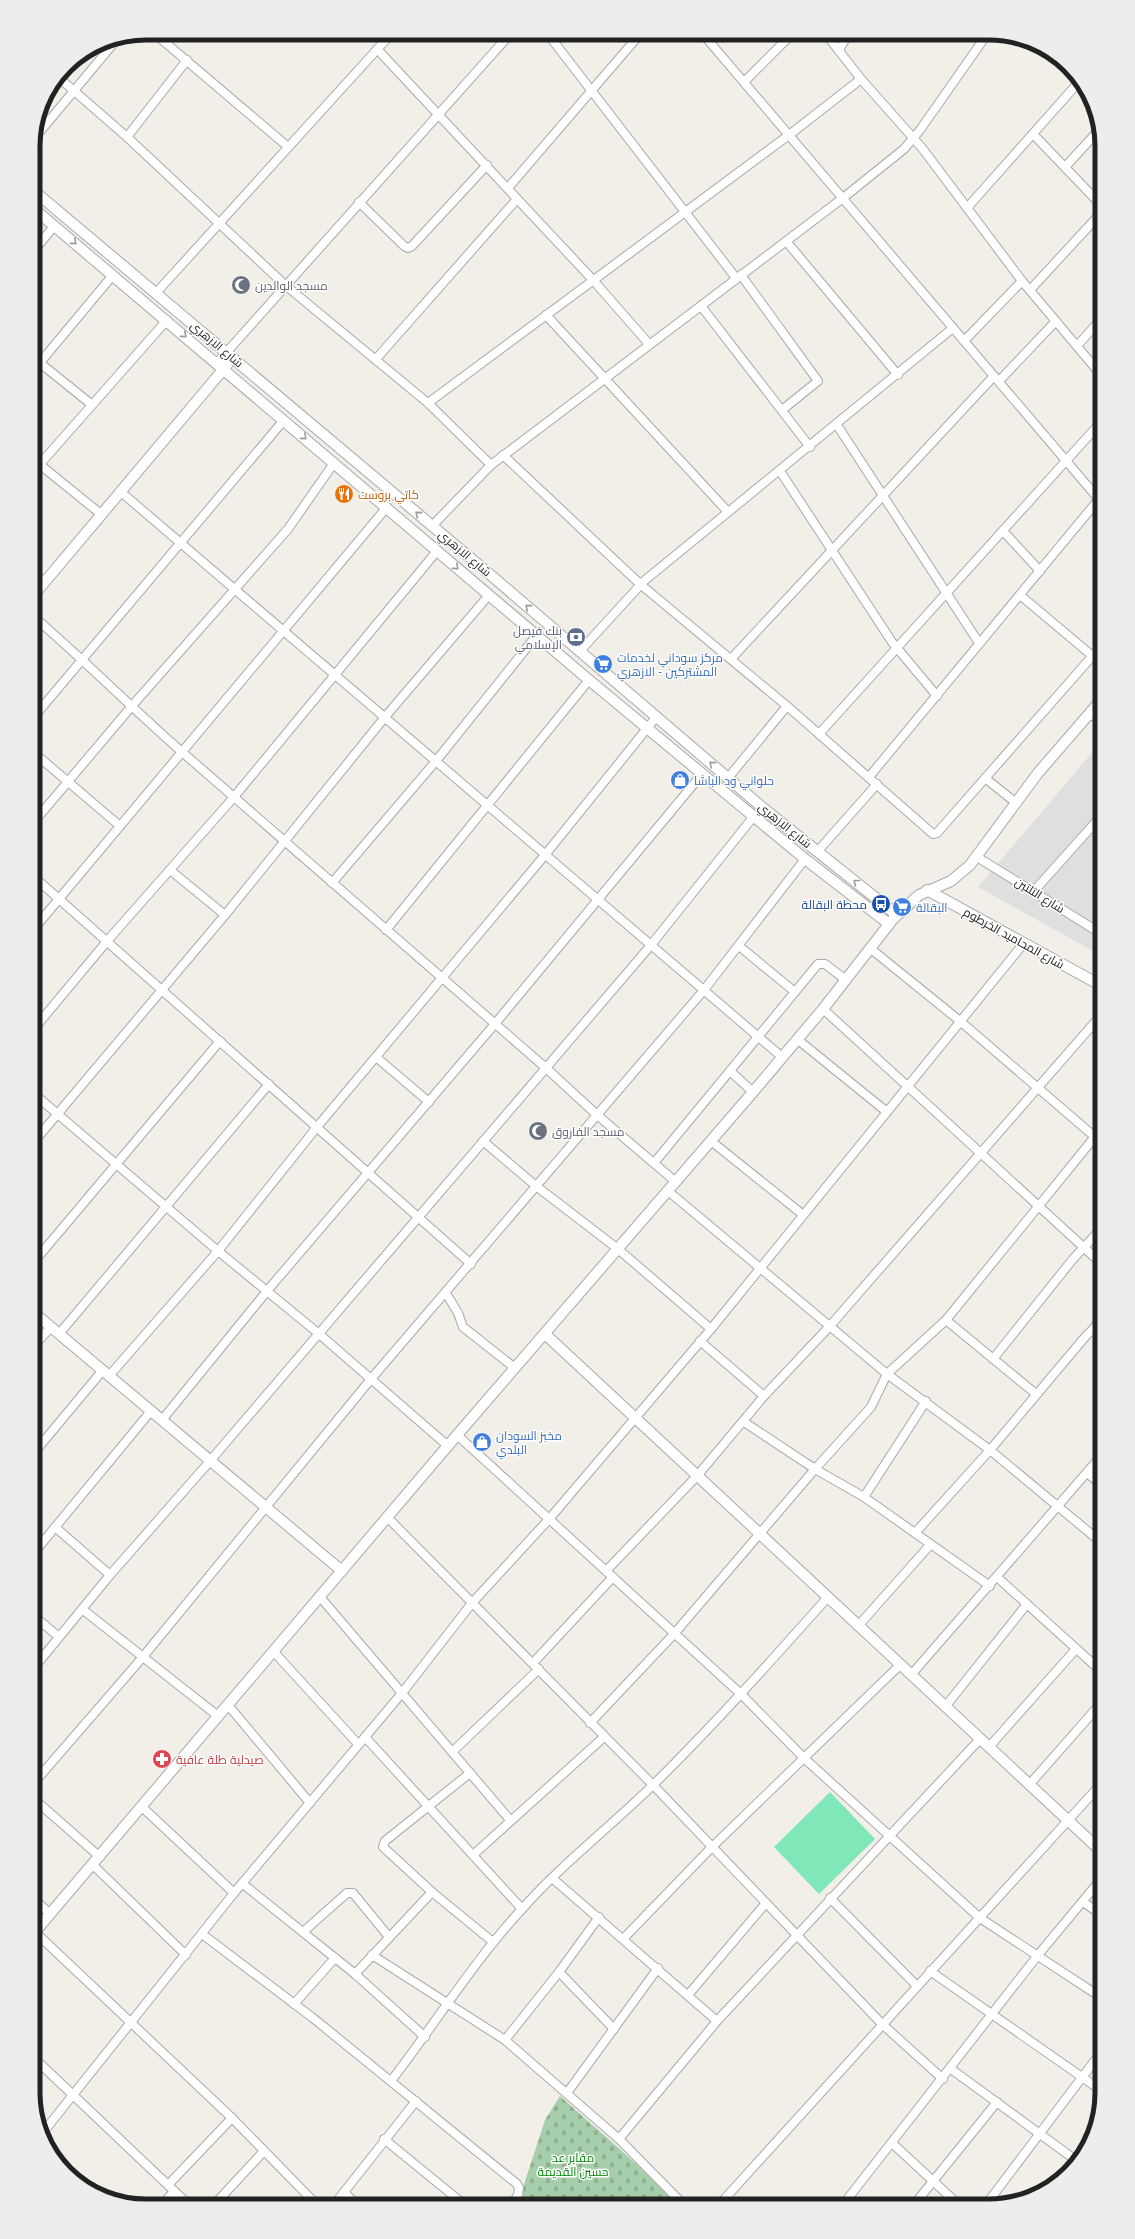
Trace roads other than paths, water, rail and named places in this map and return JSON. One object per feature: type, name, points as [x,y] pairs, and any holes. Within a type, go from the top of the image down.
[{"type":"street","points":[[163,40],[288,146]]},
{"type":"street","points":[[156,293],[385,40]]},
{"type":"street","points":[[40,588],[121,492],[220,365],[230,355],[285,285],[505,40]]},
{"type":"street","points":[[552,40],[685,212],[739,277],[818,381],[782,410]]},
{"type":"street","points":[[508,188],[635,40]]},
{"type":"street","points":[[708,40],[1095,495]]},
{"type":"street","points":[[744,82],[786,40]]},
{"type":"street","points":[[831,40],[861,79],[914,139],[1022,281],[1095,368]]},
{"type":"street","points":[[839,50],[845,40]]},
{"type":"street","points":[[432,526],[491,465],[503,455],[843,198],[914,139],[983,40]]},
{"type":"street","points":[[41,130],[111,46]]},
{"type":"street","points":[[377,49],[487,165],[593,280],[649,344]]},
{"type":"street","points":[[127,137],[187,60]]},
{"type":"street","points":[[428,403],[789,135],[861,79]]},
{"type":"street","points":[[62,81],[127,137],[218,224],[285,285],[428,403],[491,465]]},
{"type":"street","points":[[966,208],[1076,85]]},
{"type":"street","points":[[1033,134],[1095,199]]},
{"type":"street","points":[[1065,167],[1094,135]]},
{"type":"street","points":[[359,202],[404,246],[408,248],[412,246],[487,165]]},
{"type":"street","name":"شارع الازهري","points":[[40,196],[657,716],[728,778],[817,852],[898,915]]},
{"type":"street","points":[[376,359],[517,199]]},
{"type":"street","name":"شارع الازهري","points":[[40,214],[167,320],[589,680],[806,859],[889,924]]},
{"type":"street","points":[[1030,290],[1095,220]]},
{"type":"street","points":[[40,243],[54,226]]},
{"type":"street","points":[[786,241],[898,375]]},
{"type":"street","points":[[91,404],[40,363],[113,275]]},
{"type":"street","points":[[964,341],[1022,281]]},
{"type":"street","points":[[701,306],[810,446]]},
{"type":"street","points":[[546,315],[728,512]]},
{"type":"street","points":[[102,515],[40,464],[91,404],[167,320]]},
{"type":"street","points":[[731,659],[884,495],[996,378],[1056,321]]},
{"type":"street","points":[[1077,346],[1095,326]]},
{"type":"street","points":[[580,651],[640,584],[728,512],[780,472],[953,328]]},
{"type":"street","points":[[40,709],[284,420]]},
{"type":"street","points":[[837,425],[979,643]]},
{"type":"street","points":[[819,734],[1095,429]]},
{"type":"street","points":[[503,455],[640,584],[787,706],[935,834],[1095,653]]},
{"type":"street","points":[[40,815],[234,588],[288,529],[334,463]]},
{"type":"street","points":[[780,472],[833,550],[896,648],[937,696]]},
{"type":"street","points":[[121,492],[782,1057]]},
{"type":"street","points":[[40,921],[387,507]]},
{"type":"street","points":[[869,777],[979,643],[1095,507]]},
{"type":"street","points":[[1003,531],[1040,571]]},
{"type":"street","points":[[40,1022],[108,940],[234,797],[336,676],[437,551]]},
{"type":"street","points":[[40,1134],[225,915],[385,718],[489,595]]},
{"type":"street","points":[[1020,595],[1095,658]]},
{"type":"street","points":[[40,622],[82,658],[131,707],[182,752],[494,1025],[546,1068],[596,1114],[676,1182]]},
{"type":"street","points":[[332,883],[436,761],[538,635]]},
{"type":"street","points":[[386,930],[589,680]]},
{"type":"street","points":[[728,778],[787,706]]},
{"type":"street","points":[[40,1926],[100,1857],[218,1716],[321,1598],[387,1517],[457,1435],[798,1039],[871,949],[889,924],[927,890],[955,878],[977,857],[1015,802],[1095,706]]},
{"type":"street","points":[[1089,713],[1095,717]]},
{"type":"street","points":[[40,1446],[218,1252],[317,1127],[546,855],[646,727],[657,716]]},
{"type":"street","points":[[40,758],[120,826]]},
{"type":"street","points":[[162,1420],[267,1291],[494,1025],[702,774]]},
{"type":"street","points":[[985,778],[1015,802]]},
{"type":"street","points":[[817,852],[876,784]]},
{"type":"street","points":[[40,1661],[110,1575],[210,1461],[650,945],[754,816]]},
{"type":"street","points":[[1034,891],[1095,823]]},
{"type":"street","name":"شارع التلتين","points":[[977,857],[1095,930]]},
{"type":"street","points":[[40,1776],[142,1658],[265,1506],[371,1379],[471,1264],[596,1114],[704,990],[806,859]]},
{"type":"street","points":[[170,870],[225,915]]},
{"type":"street","points":[[40,882],[108,940],[162,990],[471,1264]]},
{"type":"street","name":"شارع المحاميد الخرطوم","points":[[927,890],[1095,982]]},
{"type":"street","points":[[46,2129],[74,2096],[234,1893],[402,1693],[472,1603],[550,1518],[711,1329],[802,1214],[1024,943]]},
{"type":"street","points":[[738,946],[795,992]]},
{"type":"street","points":[[590,1722],[674,1634],[815,1469],[871,1407],[887,1374],[946,1320],[1095,1137],[960,1021],[871,949]]},
{"type":"street","points":[[654,1163],[820,963],[825,964],[846,980]]},
{"type":"street","points":[[823,1009],[908,1084],[1095,1257]]},
{"type":"street","points":[[606,1571],[697,1476],[744,1422],[764,1396],[829,1327],[1095,1022]]},
{"type":"street","points":[[798,1039],[887,1112]]},
{"type":"street","points":[[40,1254],[114,1164],[220,1040]]},
{"type":"street","points":[[376,1057],[429,1102]]},
{"type":"street","points":[[730,1071],[753,1092]]},
{"type":"street","points":[[59,1334],[269,1084]]},
{"type":"street","points":[[40,1099],[218,1252],[318,1333],[448,1446]]},
{"type":"street","points":[[483,1141],[536,1186],[618,1249],[711,1329]]},
{"type":"street","points":[[711,1141],[802,1214]]},
{"type":"street","points":[[668,1191],[829,1327],[887,1374],[926,1401],[990,1450],[1095,1537]]},
{"type":"street","points":[[994,1359],[1073,1259],[1095,1236]]},
{"type":"street","points":[[446,1293],[458,1313],[463,1327],[515,1368]]},
{"type":"street","points":[[40,1318],[342,1571]]},
{"type":"street","points":[[946,1320],[1036,1394]]},
{"type":"street","points":[[915,1533],[990,1450],[1095,1326]]},
{"type":"street","points":[[40,1339],[51,1327]]},
{"type":"street","points":[[545,1334],[1095,1846]]},
{"type":"street","points":[[700,1341],[764,1396]]},
{"type":"street","points":[[864,1497],[926,1401]]},
{"type":"street","points":[[40,1546],[151,1411]]},
{"type":"street","points":[[744,1422],[815,1469],[864,1497],[990,1586]]},
{"type":"street","points":[[457,1435],[550,1518],[674,1634],[742,1695],[805,1759],[980,1918],[1095,1993]]},
{"type":"street","points":[[911,1675],[1095,1464]]},
{"type":"street","points":[[1087,1473],[1095,1479]]},
{"type":"street","points":[[387,1517],[653,1785],[882,2024],[943,2078]]},
{"type":"street","points":[[56,1527],[110,1575]]},
{"type":"street","points":[[858,1626],[930,1544]]},
{"type":"street","points":[[533,1663],[613,1577]]},
{"type":"street","points":[[996,1578],[1095,1666]]},
{"type":"street","points":[[391,2081],[494,1942],[522,1909],[552,1878],[653,1785],[742,1695],[828,1597]]},
{"type":"street","points":[[321,1598],[510,1820]]},
{"type":"street","points":[[945,1706],[1027,1604]]},
{"type":"street","points":[[82,1609],[142,1658],[218,1716]]},
{"type":"street","points":[[40,1621],[59,1637]]},
{"type":"street","points":[[989,1747],[1076,1649]]},
{"type":"street","points":[[274,1652],[358,1744]]},
{"type":"street","points":[[624,1938],[712,1848],[900,1665]]},
{"type":"street","points":[[452,1752],[539,1669]]},
{"type":"street","points":[[228,1705],[310,1803]]},
{"type":"street","points":[[1029,1785],[1095,1710]]},
{"type":"street","points":[[365,1737],[522,1909]]},
{"type":"street","points":[[473,1854],[604,1737]]},
{"type":"street","points":[[619,2139],[717,2021],[830,1898],[980,1739]]},
{"type":"street","points":[[470,1773],[430,1807],[385,1841],[383,1847],[432,1892],[494,1942]]},
{"type":"street","points":[[724,2199],[1095,1790]]},
{"type":"street","points":[[40,1804],[100,1857]]},
{"type":"street","points":[[142,1807],[234,1893]]},
{"type":"street","points":[[93,1865],[186,1955]]},
{"type":"street","points":[[552,1878],[624,1938],[717,2021]]},
{"type":"street","points":[[243,1884],[335,1958],[425,2037]]},
{"type":"street","points":[[848,2199],[951,2069],[1038,1955],[1095,1887]]},
{"type":"street","points":[[354,1974],[432,1892]]},
{"type":"street","points":[[303,1932],[347,1893],[353,1893],[389,1937]]},
{"type":"street","points":[[830,1898],[917,1986]]},
{"type":"street","points":[[1083,1902],[1095,1910]]},
{"type":"street","points":[[688,1995],[766,1903]]},
{"type":"street","points":[[40,1905],[50,1914]]},
{"type":"street","points":[[505,2040],[559,1972],[599,1917]]},
{"type":"street","points":[[202,1934],[294,2004],[391,2081],[516,2184],[519,2188],[515,2199]]},
{"type":"street","points":[[40,1938],[132,2021],[232,2118],[311,2199]]},
{"type":"street","points":[[372,1955],[505,2040],[619,2139],[678,2199]]},
{"type":"street","points":[[294,2004],[335,1958]]},
{"type":"street","points":[[567,2093],[658,1968]]},
{"type":"street","points":[[930,1971],[991,2015],[1095,2086]]},
{"type":"street","points":[[559,1972],[614,2029]]},
{"type":"street","points":[[990,2199],[1095,2061]]},
{"type":"street","points":[[40,2064],[183,2199]]},
{"type":"street","points":[[951,2069],[1073,2158]]},
{"type":"street","points":[[338,2199],[384,2139],[416,2101]]},
{"type":"street","points":[[919,2199],[997,2102]]},
{"type":"street","points":[[165,2199],[171,2188],[232,2118]]},
{"type":"street","points":[[384,2139],[457,2199]]},
{"type":"street","points":[[892,2143],[953,2199]]},
{"type":"street","points":[[219,2199],[264,2151]]},
{"type":"street","points":[[344,2192],[351,2199]]},
{"type":"place","name":"مسجد الوالدين","points":[[241,285]]},
{"type":"place","name":"كاتي بروست","points":[[344,494]]},
{"type":"place","name":"بنك فيصل الإسلامي","points":[[576,637]]},
{"type":"place","name":"مركز سوداني لخدمات المشتركين - الازهري","points":[[603,664]]},
{"type":"place","name":"حلواني ود الباشا","points":[[680,780]]},
{"type":"place","name":"محطة البقالة","points":[[881,904]]},
{"type":"place","name":"البقالة","points":[[902,907]]},
{"type":"place","name":"مسجد الفاروق","points":[[538,1131]]},
{"type":"place","name":"مخبز السودان البلدي","points":[[482,1442]]},
{"type":"place","name":"صيدلية طلة عافية","points":[[162,1759]]},
{"type":"park label","name":"مقابر عد حسين القديمة","points":[[573,2164]]}]
